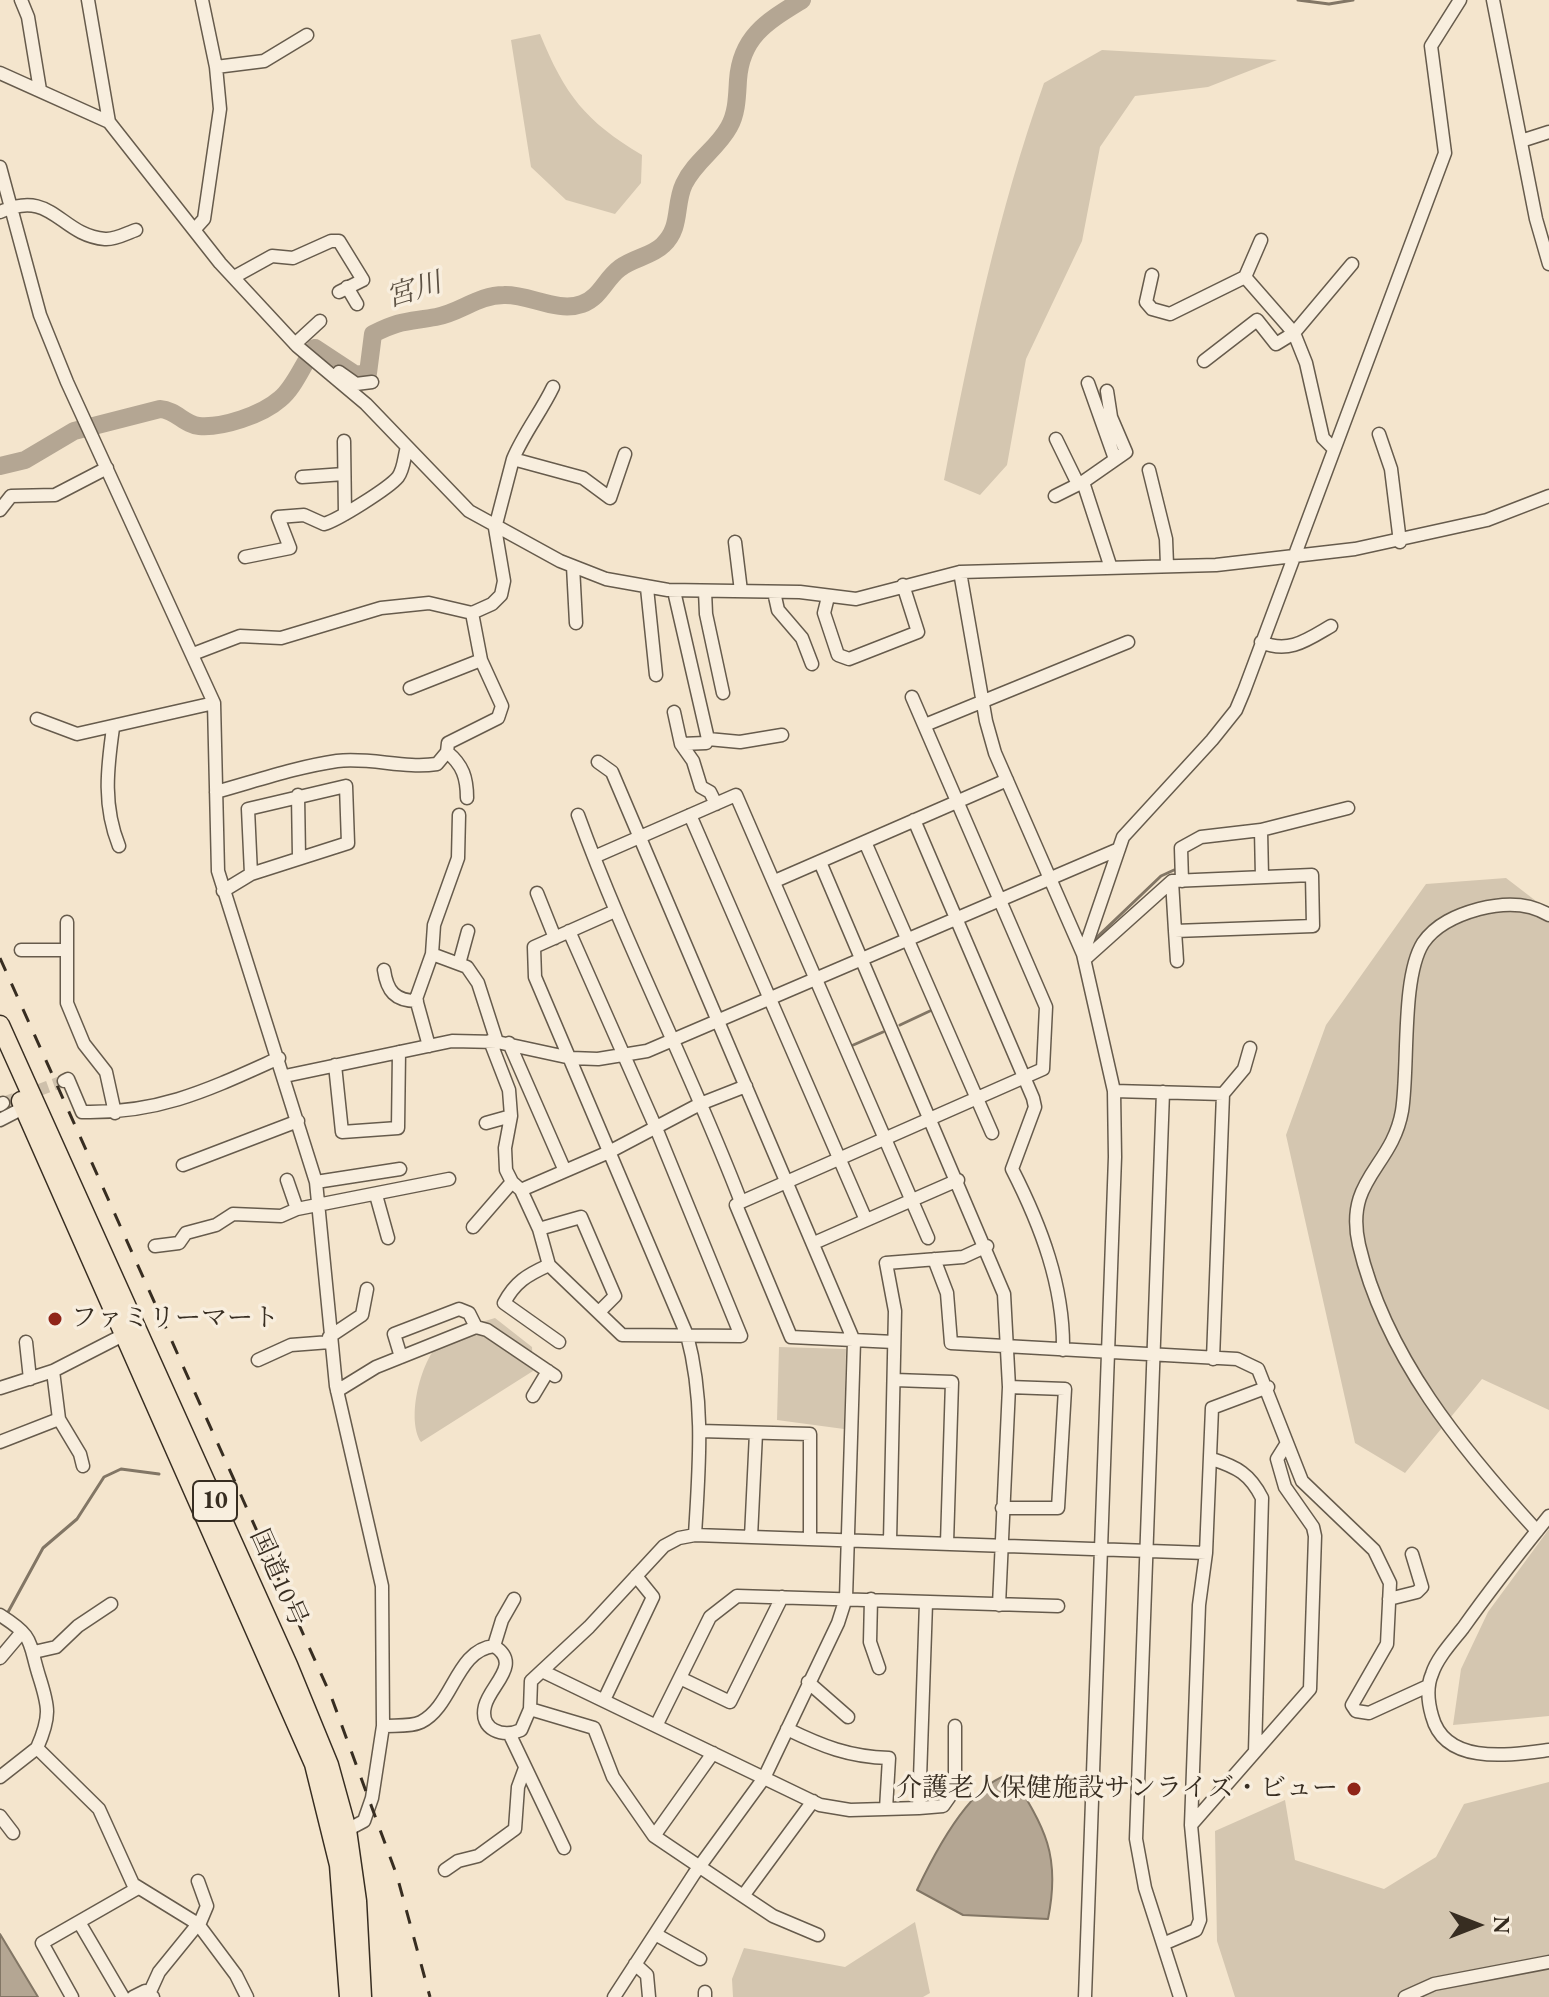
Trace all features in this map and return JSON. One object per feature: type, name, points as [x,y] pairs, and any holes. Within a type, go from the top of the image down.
[{"type":"highway","name":"国道10号","points":[[0,1025],[29,1105],[310,1716],[329,1765],[347,1830],[357,1901],[362,1997]]},
{"type":"highway","name":"国道10号","points":[[0,1055],[29,1105]]},
{"type":"highway","name":"国道10号","points":[[131,1331],[314,1764],[339,1865],[349,1997]]},
{"type":"street","points":[[21,0],[28,17],[40,90]]},
{"type":"street","points":[[88,0],[109,122]]},
{"type":"street","points":[[194,230],[204,219],[220,109],[216,67],[202,0]]},
{"type":"street","points":[[1084,957],[1123,837],[1236,710],[1445,153],[1431,46],[1460,0]]},
{"type":"street","points":[[1493,0],[1549,264]]},
{"type":"street","points":[[216,67],[264,61],[307,35]]},
{"type":"street","points":[[0,73],[109,122],[194,230],[296,345],[366,404],[469,511],[495,528],[573,566],[647,588],[774,592],[856,599],[960,572],[1293,558],[1400,542],[1487,520],[1549,496]]},
{"type":"street","points":[[1521,141],[1549,132]]},
{"type":"street","points":[[0,167],[6,209],[40,315],[214,703],[218,871],[316,1182],[337,1391],[382,1586],[383,1726],[372,1798],[364,1821],[347,1830]]},
{"type":"street","points":[[6,209],[26,204],[48,207],[65,223],[103,239],[136,230]]},
{"type":"street","points":[[1152,275],[1146,302],[1152,309],[1170,314],[1245,277],[1261,240]]},
{"type":"street","points":[[234,277],[272,256],[293,258],[331,241],[339,241],[363,280],[343,289],[357,304]]},
{"type":"street","points":[[1204,361],[1257,320],[1276,344],[1294,333],[1352,264]]},
{"type":"street","points":[[1245,277],[1294,333],[1306,363],[1323,438],[1333,448]]},
{"type":"street","points":[[296,345],[320,321]]},
{"type":"street","points":[[319,365],[332,366],[356,384],[372,382]]},
{"type":"street","points":[[1088,383],[1115,459]]},
{"type":"street","points":[[193,654],[240,636],[281,638],[381,608],[429,603],[472,613],[492,604],[501,595],[504,581],[495,528],[513,459],[523,434],[540,413],[553,387]]},
{"type":"street","points":[[1055,496],[1126,452],[1111,417],[1107,391]]},
{"type":"street","points":[[1379,434],[1391,469],[1400,542]]},
{"type":"street","points":[[1056,439],[1080,483],[1110,565]]},
{"type":"street","points":[[344,441],[345,514]]},
{"type":"street","points":[[245,557],[290,548],[278,517],[304,515],[324,524],[345,514],[396,480],[407,447]]},
{"type":"street","points":[[513,459],[583,478],[610,498],[625,454]]},
{"type":"street","points":[[0,510],[11,496],[55,495],[107,468]]},
{"type":"street","points":[[1149,470],[1166,539],[1167,565]]},
{"type":"street","points":[[302,477],[344,474]]},
{"type":"street","points":[[735,542],[741,591]]},
{"type":"street","points":[[573,566],[576,623]]},
{"type":"street","points":[[960,572],[982,699],[995,753],[1084,957],[1114,1091],[1115,1157],[1085,1997]]},
{"type":"street","points":[[828,597],[824,613],[838,655],[849,659],[918,632],[903,585]]},
{"type":"street","points":[[647,588],[656,675]]},
{"type":"street","points":[[674,591],[708,739]]},
{"type":"street","points":[[705,591],[706,614],[723,693]]},
{"type":"street","points":[[774,592],[778,610],[802,638],[812,664]]},
{"type":"street","points":[[216,792],[291,770],[339,761],[378,760],[417,767],[437,764],[447,752],[448,743],[498,718],[502,706],[481,660],[472,613]]},
{"type":"street","points":[[1261,642],[1275,648],[1296,646],[1331,626]]},
{"type":"street","points":[[925,725],[982,699],[1128,642]]},
{"type":"street","points":[[410,688],[481,660]]},
{"type":"street","points":[[894,1342],[791,1337],[736,1205],[1043,1069],[1046,1007],[912,697]]},
{"type":"street","points":[[37,719],[77,734],[176,713],[192,705],[214,703]]},
{"type":"street","points":[[674,712],[681,744],[693,761],[701,787],[710,792],[716,804]]},
{"type":"street","points":[[113,728],[105,785],[110,825],[119,846]]},
{"type":"street","points":[[708,739],[740,742],[782,735]]},
{"type":"street","points":[[681,744],[706,743],[708,739]]},
{"type":"street","points":[[447,752],[459,761],[467,781],[467,798]]},
{"type":"street","points":[[598,762],[612,772],[854,1341],[846,1598],[838,1623],[764,1778],[699,1868],[614,1997]]},
{"type":"street","points":[[775,881],[1007,780]]},
{"type":"street","points":[[223,891],[251,874],[348,843],[346,786],[248,809],[251,874]]},
{"type":"street","points":[[298,795],[299,857]]},
{"type":"street","points":[[594,857],[736,795],[928,1238]]},
{"type":"street","points":[[1177,961],[1175,931],[1181,848],[1201,837],[1261,830],[1348,808]]},
{"type":"street","points":[[429,1046],[417,991],[432,963],[434,925],[458,858],[459,815]]},
{"type":"street","points":[[578,815],[615,911],[741,1202]]},
{"type":"street","points":[[690,815],[866,1220]]},
{"type":"street","points":[[914,820],[1035,1107],[1012,1169],[1056,1276],[1063,1315],[1063,1350]]},
{"type":"street","points":[[1261,830],[1262,877]]},
{"type":"street","points":[[865,842],[992,1133]]},
{"type":"street","points":[[285,1076],[452,1041],[499,1042],[571,1058],[625,1056],[672,1041],[1119,849]]},
{"type":"street","points":[[820,862],[987,1246],[1004,1294],[1010,1347],[999,1605]]},
{"type":"street","points":[[1084,957],[1177,881],[1312,875],[1313,926],[1175,931]]},
{"type":"street","points":[[537,893],[555,938]]},
{"type":"street","points":[[1537,1531],[1422,1388],[1383,1312],[1365,1263],[1356,1223],[1359,1192],[1394,1141],[1402,1112],[1412,981],[1423,943],[1447,921],[1495,905],[1525,905],[1549,915]]},
{"type":"street","points":[[615,911],[534,947],[535,977],[687,1335],[698,1374],[700,1431],[695,1535]]},
{"type":"street","points":[[67,922],[67,1003],[84,1044],[106,1072],[115,1113]]},
{"type":"street","points":[[459,964],[468,931]]},
{"type":"street","points":[[499,1042],[511,1116],[505,1148],[506,1170],[539,1229],[549,1265],[622,1335],[741,1336],[656,1128],[569,931]]},
{"type":"street","points":[[21,950],[66,950]]},
{"type":"street","points":[[432,954],[467,967],[478,983],[499,1042],[565,1171]]},
{"type":"street","points":[[384,970],[386,983],[394,995],[402,1001],[417,1001]]},
{"type":"street","points":[[1213,1359],[1223,1094],[1244,1069],[1250,1048]]},
{"type":"street","points":[[335,1065],[342,1132],[398,1128],[399,1052]]},
{"type":"street","points":[[64,1081],[68,1079],[82,1112],[115,1113],[184,1101],[279,1058]]},
{"type":"street","points":[[473,1227],[516,1186],[565,1171],[609,1152],[700,1104],[746,1086]]},
{"type":"street","points":[[1114,1091],[1223,1094]]},
{"type":"street","points":[[1163,1092],[1136,1839],[1145,1888],[1180,1997]]},
{"type":"street","points":[[0,1120],[29,1105]]},
{"type":"street","points":[[486,1123],[511,1116]]},
{"type":"street","points":[[183,1165],[298,1121]]},
{"type":"street","points":[[316,1182],[400,1169]]},
{"type":"street","points":[[155,1246],[179,1243],[186,1233],[216,1225],[233,1214],[281,1216],[297,1209],[449,1179]]},
{"type":"street","points":[[287,1180],[297,1209]]},
{"type":"street","points":[[814,1243],[958,1180]]},
{"type":"street","points":[[376,1195],[388,1238]]},
{"type":"street","points":[[539,1229],[581,1217],[615,1296],[599,1312]]},
{"type":"street","points":[[890,1541],[894,1300],[886,1263],[963,1257],[987,1246]]},
{"type":"street","points":[[934,1259],[947,1293],[952,1321],[951,1343],[1108,1351],[1153,1357],[1237,1359],[1258,1369],[1268,1387],[1302,1481],[1374,1550],[1390,1583],[1387,1644],[1352,1705],[1356,1711],[1369,1713],[1428,1686]]},
{"type":"street","points":[[549,1265],[524,1277],[512,1288],[504,1303],[559,1342]]},
{"type":"street","points":[[258,1360],[291,1345],[330,1339],[362,1315],[367,1289]]},
{"type":"street","points":[[401,1357],[394,1334],[459,1309],[469,1313],[476,1327]]},
{"type":"street","points":[[337,1391],[376,1367],[476,1327],[487,1330],[551,1373],[533,1396]]},
{"type":"street","points":[[0,1388],[53,1371],[131,1331]]},
{"type":"street","points":[[26,1342],[30,1379]]},
{"type":"street","points":[[53,1371],[59,1419],[83,1466]]},
{"type":"street","points":[[895,1380],[952,1382],[947,1543]]},
{"type":"street","points":[[1002,1508],[1058,1508],[1065,1389],[1009,1387]]},
{"type":"street","points":[[1163,1944],[1199,1927],[1191,1825],[1199,1605],[1206,1553],[1212,1408],[1268,1387]]},
{"type":"street","points":[[0,1442],[59,1419]]},
{"type":"street","points":[[700,1431],[810,1434],[810,1539]]},
{"type":"street","points":[[751,1537],[756,1433]]},
{"type":"street","points":[[1191,1825],[1310,1689],[1315,1536],[1313,1527],[1285,1487],[1277,1459],[1287,1443]]},
{"type":"street","points":[[1212,1459],[1240,1468],[1262,1498],[1255,1752]]},
{"type":"street","points":[[1549,1516],[1441,1659],[1428,1686],[1434,1725],[1440,1736],[1457,1747],[1499,1756],[1549,1750]]},
{"type":"street","points":[[510,1735],[521,1730],[530,1709],[531,1681],[664,1546],[679,1538],[695,1535],[1206,1553]]},
{"type":"street","points":[[1389,1599],[1417,1592],[1422,1587],[1412,1554]]},
{"type":"street","points":[[604,1700],[653,1597],[636,1576]]},
{"type":"street","points":[[657,1724],[710,1617],[737,1596],[1058,1606]]},
{"type":"street","points":[[680,1678],[730,1702],[782,1597]]},
{"type":"street","points":[[494,1646],[502,1620],[514,1599]]},
{"type":"street","points":[[871,1599],[870,1642],[879,1668]]},
{"type":"street","points":[[919,1808],[926,1603]]},
{"type":"street","points":[[34,1652],[56,1647],[78,1626],[111,1604]]},
{"type":"street","points":[[0,1777],[37,1748],[45,1731],[48,1695],[32,1642],[3,1617]]},
{"type":"street","points":[[0,1658],[22,1632]]},
{"type":"street","points":[[383,1726],[418,1724],[429,1717],[474,1653],[494,1646]]},
{"type":"street","points":[[494,1646],[503,1652],[506,1662],[504,1674],[485,1702],[484,1716],[490,1727],[510,1735],[525,1768],[537,1785],[564,1848]]},
{"type":"street","points":[[542,1671],[813,1801],[850,1810],[943,1806],[955,1789],[955,1726]]},
{"type":"street","points":[[808,1682],[848,1717]]},
{"type":"street","points":[[530,1709],[594,1728],[613,1777],[654,1836],[773,1916],[818,1935]]},
{"type":"street","points":[[787,1729],[841,1753],[889,1758],[886,1809]]},
{"type":"street","points":[[37,1748],[99,1809],[125,1873],[138,1888],[199,1925],[236,1975],[247,1997]]},
{"type":"street","points":[[654,1836],[713,1753]]},
{"type":"street","points":[[445,1870],[458,1861],[478,1856],[515,1829],[518,1787],[525,1768]]},
{"type":"street","points":[[743,1896],[813,1801]]},
{"type":"street","points":[[0,1816],[13,1833]]},
{"type":"street","points":[[133,1997],[145,1991],[151,1995],[159,1972],[199,1925],[207,1906],[198,1881]]},
{"type":"street","points":[[42,1943],[138,1888]]},
{"type":"street","points":[[79,1922],[123,1997]]},
{"type":"street","points":[[33,1930],[72,1997]]},
{"type":"street","points":[[655,1934],[700,1959]]},
{"type":"street","points":[[1405,1997],[1434,1984],[1549,1962]]},
{"type":"street","points":[[635,1964],[647,1975],[649,1997]]},
{"type":"shaded area","points":[[540,34],[558,74],[579,105],[622,143],[642,155],[641,183],[615,214],[566,200],[531,167],[511,40]]},
{"type":"shaded area","points":[[1102,50],[1277,60],[1208,87],[1135,96],[1100,147],[1082,241],[1026,359],[1007,465],[980,495],[944,480],[999,230],[1044,83]]},
{"type":"shaded area","points":[[1506,878],[1549,911],[1549,1410],[1482,1379],[1405,1473],[1355,1443],[1286,1135],[1326,1025],[1426,884]]},
{"type":"shaded area","points":[[495,1318],[532,1347],[533,1371],[421,1442],[416,1431],[416,1402],[431,1355],[439,1343],[453,1332]]},
{"type":"shaded area","points":[[779,1347],[846,1349],[844,1429],[777,1420]]},
{"type":"shaded area","points":[[1549,1529],[1549,1716],[1453,1725],[1461,1669],[1488,1612]]},
{"type":"shaded area","points":[[1011,1774],[1033,1810],[1047,1843],[1052,1877],[1048,1919],[963,1915],[917,1890],[943,1840],[968,1805],[996,1780]]},
{"type":"shaded area","points":[[1549,1782],[1549,1997],[1235,1997],[1217,1941],[1215,1831],[1285,1800],[1295,1860],[1384,1889],[1436,1857],[1464,1804]]},
{"type":"shaded area","points":[[915,1922],[930,1993],[923,1997],[733,1997],[732,1979],[744,1948],[845,1967]]},
{"type":"shaded area","points":[[0,1934],[38,1997],[0,1997]]},
{"type":"waterway","name":"宮川","points":[[0,466],[25,460],[74,431],[160,409],[199,426],[241,419],[272,405],[285,394],[315,348],[356,375],[368,373],[373,334],[397,324],[445,315],[486,298],[514,295],[563,306],[588,301],[620,268],[659,249],[669,238],[684,184],[732,122],[744,52],[758,31],[802,0]]},
{"type":"waterway","points":[[1298,0],[1329,4],[1353,0]]},
{"type":"waterway","points":[[1096,938],[1161,876],[1174,870]]},
{"type":"waterway","points":[[900,1025],[932,1010]]},
{"type":"waterway","points":[[851,1046],[883,1032]]},
{"type":"waterway","points":[[7,1614],[43,1548],[77,1519],[104,1477],[121,1469],[159,1474]]},
{"type":"tunnel","points":[[3,1103],[64,1081]]},
{"type":"railway","points":[[0,958],[331,1696],[397,1876],[430,1997]]},
{"type":"place","name":"ファミリーマート","points":[[55,1319]]},
{"type":"place","name":"介護老人保健施設サンライズ・ビュー","points":[[1354,1789]]}]
